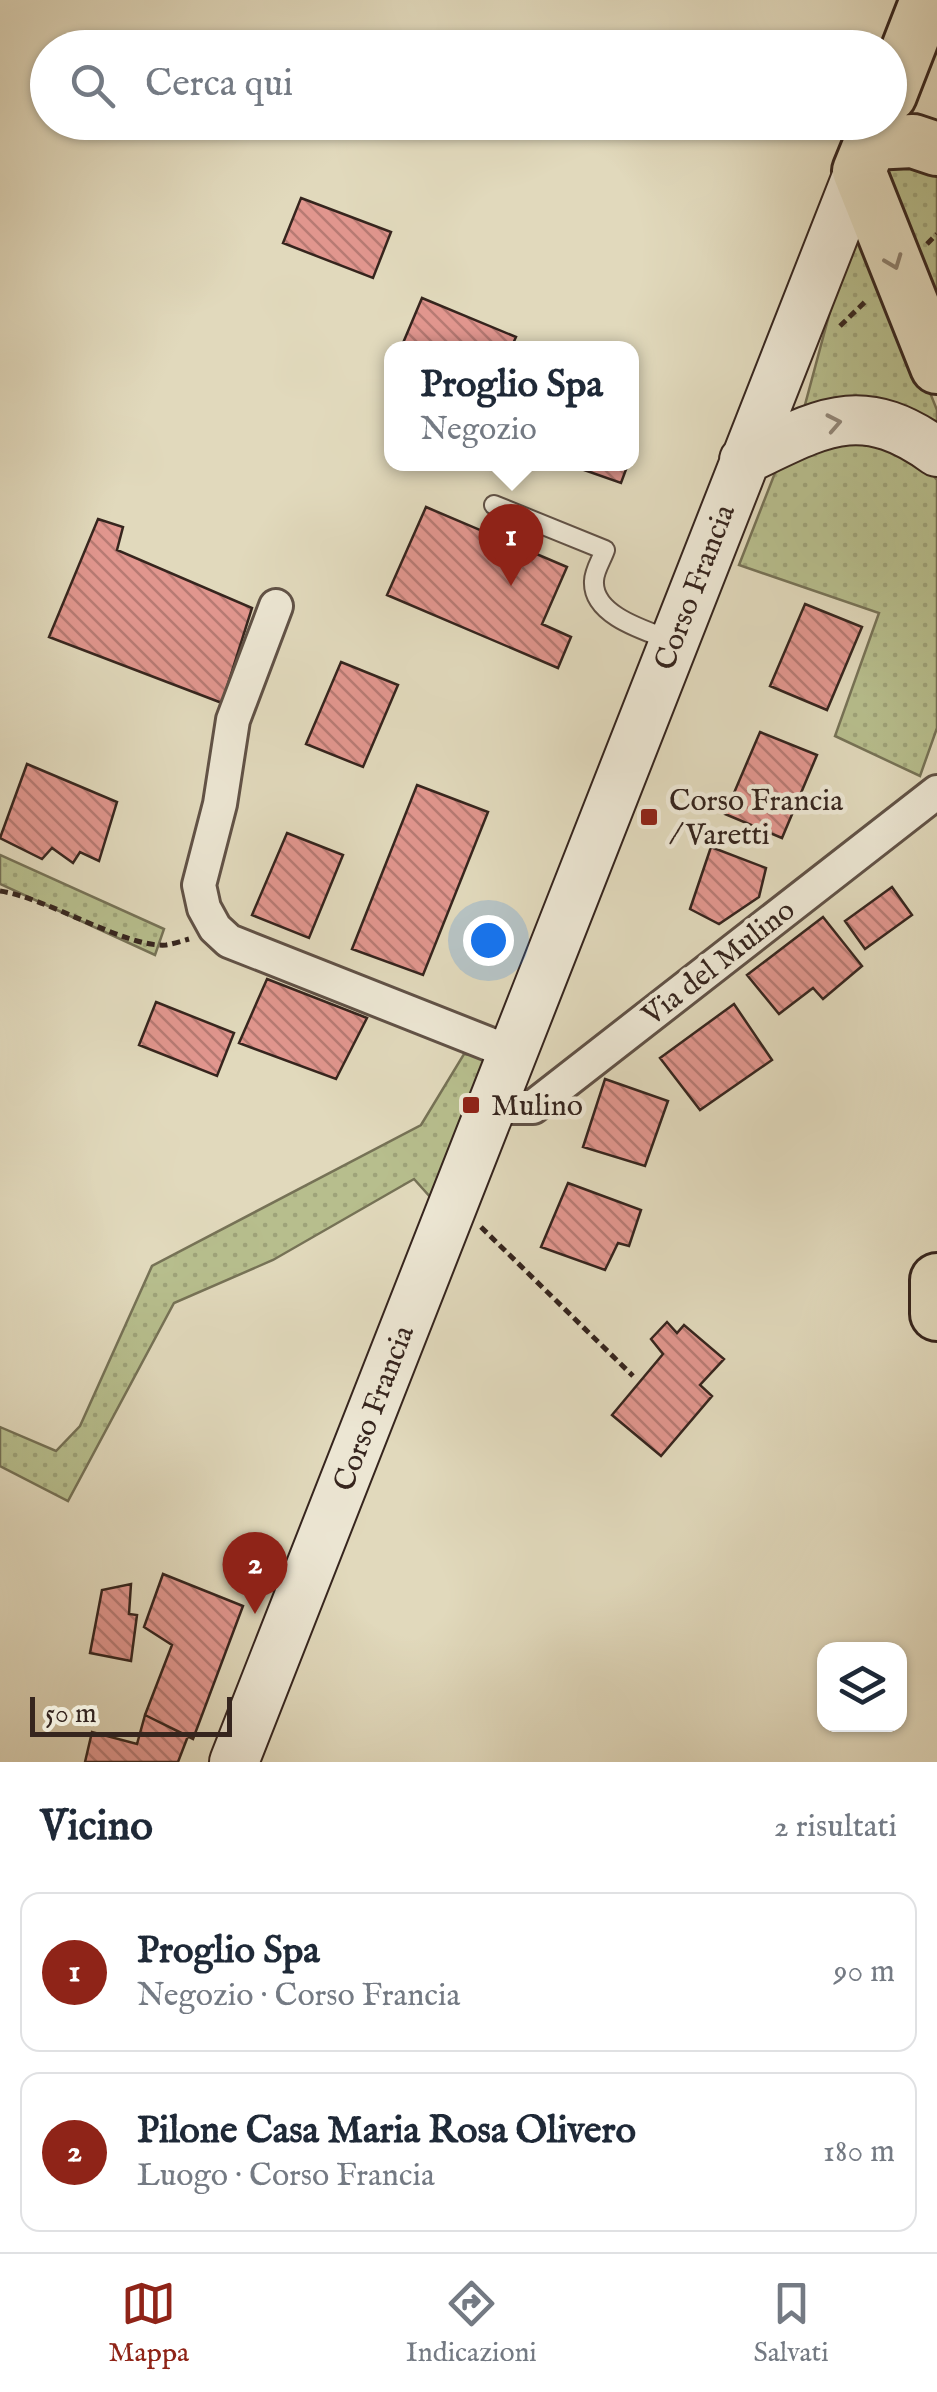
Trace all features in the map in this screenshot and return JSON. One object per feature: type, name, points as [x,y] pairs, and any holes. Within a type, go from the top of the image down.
[{"type":"main road","points":[[907,51],[927,0]]},
{"type":"main road","points":[[937,149],[914,141],[869,146],[937,367]]},
{"type":"main road","name":"Corso Francia","points":[[234,1762],[869,146]]},
{"type":"main road","points":[[744,460],[810,428],[842,420],[876,420],[917,437],[937,452]]},
{"type":"main road","points":[[937,1280],[937,1314]]},
{"type":"street","points":[[276,606],[233,720],[220,804],[200,885],[204,908],[215,928],[229,941],[512,1053]]},
{"type":"street","name":"Via del Mulino","points":[[491,1107],[533,1107],[937,792]]},
{"type":"lane","points":[[494,505],[605,550],[594,580],[598,601],[628,623],[674,641]]},
{"type":"path","points":[[0,891],[34,899],[139,941],[164,945],[215,928]]},
{"type":"path","points":[[454,1201],[633,1376]]},
{"type":"green space","points":[[937,162],[937,345],[877,165]]},
{"type":"green space","points":[[861,221],[937,410],[937,435],[802,416],[854,222]]},
{"type":"green space","points":[[848,433],[911,448],[937,480],[937,728],[920,776],[835,736],[879,613],[739,565],[782,455]]},
{"type":"green space","points":[[0,855],[164,929],[155,955],[0,884]]},
{"type":"green space","points":[[464,1054],[485,1057],[433,1200],[414,1179],[273,1260],[174,1303],[68,1501],[0,1466],[0,1427],[56,1451],[80,1426],[152,1266],[421,1125]]},
{"type":"building","points":[[301,198],[391,232],[373,278],[283,243]]},
{"type":"building","points":[[422,298],[516,337],[514,341],[404,341]]},
{"type":"building","points":[[587,471],[625,471],[621,483]]},
{"type":"building","points":[[426,507],[567,567],[542,624],[571,637],[558,668],[387,595]]},
{"type":"building","points":[[98,519],[123,527],[117,550],[252,608],[222,703],[49,637]]},
{"type":"building","points":[[805,604],[862,627],[827,710],[770,686]]},
{"type":"building","points":[[341,662],[398,685],[363,767],[306,744]]},
{"type":"building","points":[[760,732],[817,755],[782,838],[725,814]]},
{"type":"building","points":[[27,764],[117,802],[99,861],[80,852],[73,863],[52,848],[42,859],[0,838]]},
{"type":"building","points":[[417,785],[488,812],[423,975],[352,949]]},
{"type":"building","points":[[287,833],[343,855],[309,938],[252,915]]},
{"type":"building","points":[[711,847],[766,868],[759,897],[719,924],[690,909]]},
{"type":"building","points":[[892,887],[912,915],[865,949],[845,921]]},
{"type":"building","points":[[823,917],[862,966],[823,999],[813,988],[779,1014],[747,975]]},
{"type":"building","points":[[267,979],[367,1018],[336,1079],[239,1043]]},
{"type":"building","points":[[156,1002],[234,1033],[217,1076],[139,1045]]},
{"type":"building","points":[[734,1004],[772,1060],[700,1110],[660,1058]]},
{"type":"building","points":[[605,1079],[668,1101],[645,1166],[583,1147]]},
{"type":"building","points":[[568,1183],[641,1210],[629,1246],[618,1243],[605,1270],[541,1247]]},
{"type":"building","points":[[667,1322],[677,1333],[684,1325],[724,1359],[700,1385],[712,1396],[661,1456],[612,1415],[663,1354],[651,1339]]},
{"type":"building","points":[[163,1574],[243,1606],[193,1739],[145,1715],[172,1645],[144,1627]]},
{"type":"building","points":[[131,1584],[129,1614],[137,1615],[131,1661],[90,1653],[102,1590]]},
{"type":"building","points":[[145,1715],[188,1736],[178,1762],[85,1762],[92,1732],[137,1744]]},
{"type":"place","name":"Proglio Spa","points":[[511,586]]},
{"type":"place","name":"Corso Francia / Varetti","points":[[649,817]]},
{"type":"place","name":"Mulino","points":[[471,1105]]},
{"type":"place","name":"Pilone Casa Maria Rosa Olivero","points":[[255,1614]]}]
